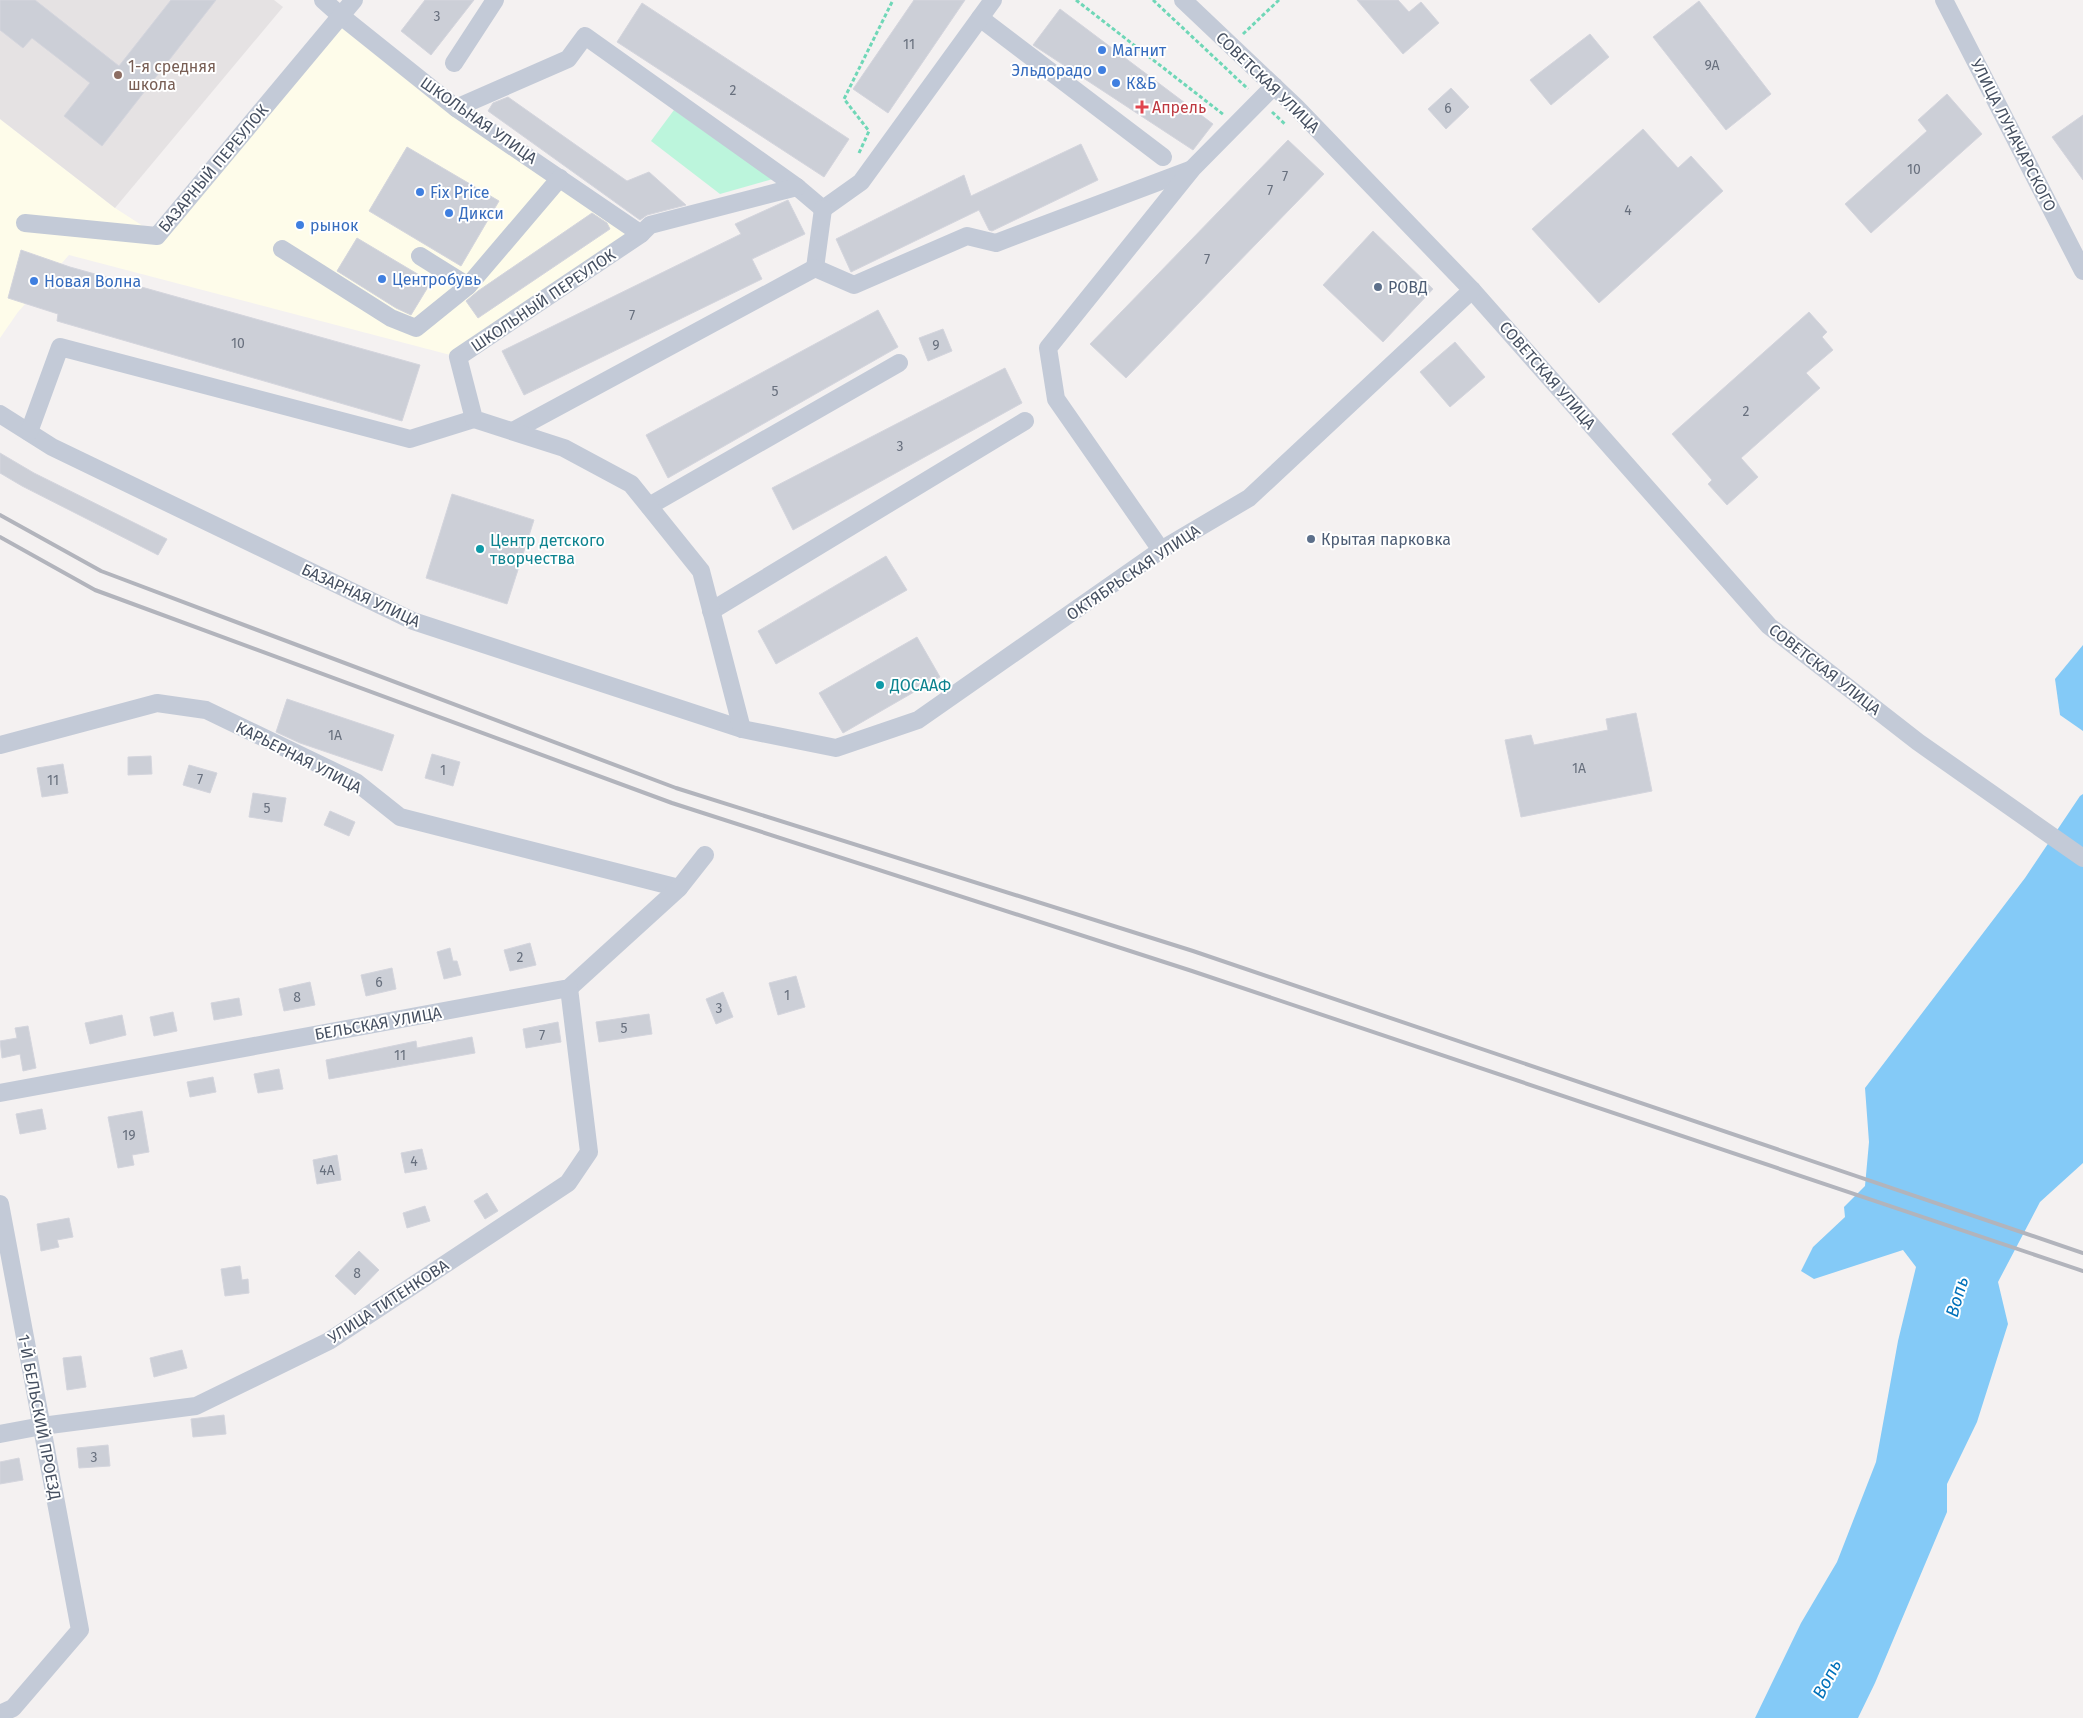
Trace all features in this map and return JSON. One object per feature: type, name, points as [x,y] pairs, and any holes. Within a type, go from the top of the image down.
[{"type":"street","name":"ШКОЛЬНАЯ УЛИЦА","points":[[323,0],[456,108],[641,234]]},
{"type":"street","name":"БАЗАРНЫЙ ПЕРЕУЛОК","points":[[26,223],[157,236],[354,0]]},
{"type":"street","points":[[454,63],[495,0]]},
{"type":"street","points":[[815,268],[823,209],[860,182],[993,0]]},
{"type":"street","name":"СОВЕТСКАЯ УЛИЦА","points":[[1183,0],[1274,86],[1472,290],[1769,626],[1918,742],[2083,858]]},
{"type":"street","name":"УЛИЦА ЛУНАЧАРСКОГО","points":[[1944,0],[2083,271]]},
{"type":"street","points":[[980,18],[1163,157]]},
{"type":"street","points":[[456,108],[568,59],[585,36],[797,187],[823,209]]},
{"type":"street","points":[[1162,550],[1056,399],[1048,348],[1192,169],[1274,86]]},
{"type":"street","points":[[815,268],[854,285],[967,236],[996,243],[1192,169]]},
{"type":"street","points":[[282,249],[390,318],[416,328],[468,286],[560,178]]},
{"type":"street","name":"ШКОЛЬНЫЙ ПЕРЕУЛОК","points":[[474,419],[458,357],[641,234],[650,225],[797,187]]},
{"type":"street","points":[[420,256],[468,286]]},
{"type":"street","points":[[513,431],[815,268]]},
{"type":"street","name":"ОКТЯБРЬСКАЯ УЛИЦА","points":[[742,729],[836,748],[918,720],[1162,550],[1249,498],[1472,290]]},
{"type":"street","points":[[29,432],[60,347],[410,440],[474,419],[564,448],[631,484],[701,571],[742,729]]},
{"type":"street","points":[[649,506],[899,363]]},
{"type":"street","name":"БАЗАРНАЯ УЛИЦА","points":[[0,414],[52,447],[412,621],[742,729]]},
{"type":"street","points":[[711,611],[1025,421]]},
{"type":"street","name":"КАРЬЕРНАЯ УЛИЦА","points":[[0,745],[157,702],[206,710],[356,782],[400,817],[679,888]]},
{"type":"street","points":[[569,988],[679,888],[705,855]]},
{"type":"street","name":"БЕЛЬСКАЯ УЛИЦА","points":[[0,1093],[569,988]]},
{"type":"street","name":"УЛИЦА ТИТЕНКОВА","points":[[0,1434],[42,1426],[196,1406],[329,1341],[568,1183],[589,1152],[569,988]]},
{"type":"street","name":"1-Й БЕЛЬСКИЙ ПРОЕЗД","points":[[0,1204],[80,1630],[12,1708],[0,1714]]},
{"type":"path","points":[[857,155],[869,131],[844,99],[892,0]]},
{"type":"path","points":[[1076,0],[1236,124]]},
{"type":"path","points":[[1153,0],[1250,91]]},
{"type":"path","points":[[1237,39],[1279,0]]},
{"type":"path","points":[[1216,59],[1223,52]]},
{"type":"path","points":[[1271,111],[1292,130]]},
{"type":"shaded area","points":[[0,0],[274,0],[283,7],[115,208],[0,119]]},
{"type":"shaded area","name":"рынок","points":[[341,16],[431,87],[475,108],[515,146],[641,234],[458,357],[69,255],[18,312],[0,338],[0,119],[115,208],[157,235]]},
{"type":"green space","points":[[674,110],[773,179],[720,194],[651,141]]},
{"type":"water","points":[[2083,645],[2083,731],[2060,715],[2055,679]]},
{"type":"water","name":"Вопь","points":[[2083,794],[2083,1163],[2040,1202],[1998,1282],[2008,1324],[1977,1422],[1947,1484],[1947,1512],[1875,1683],[1858,1718],[1755,1718],[1801,1623],[1837,1562],[1876,1462],[1898,1341],[1916,1267],[1903,1250],[1814,1279],[1801,1271],[1813,1247],[1845,1217],[1844,1207],[1865,1186],[1869,1142],[1865,1088],[2025,878]]},
{"type":"building","name":"1-я средняя школа","points":[[0,0],[35,0],[119,66],[171,0],[216,0],[102,146],[64,116],[90,83],[32,38],[23,48],[0,30]]},
{"type":"building","points":[[425,0],[474,0],[431,55],[401,31]]},
{"type":"building","points":[[914,0],[965,0],[888,113],[853,89]]},
{"type":"building","points":[[1357,0],[1398,0],[1409,12],[1421,2],[1439,23],[1403,54]]},
{"type":"building","points":[[1699,1],[1771,94],[1726,130],[1653,37]]},
{"type":"building","points":[[642,3],[849,139],[824,177],[617,42]]},
{"type":"building","points":[[1060,9],[1213,124],[1193,150],[1033,45]]},
{"type":"building","points":[[1590,34],[1609,57],[1551,105],[1530,80]]},
{"type":"building","points":[[1451,88],[1469,107],[1446,129],[1428,109]]},
{"type":"building","points":[[1947,94],[1982,134],[1871,233],[1845,204],[1927,131],[1918,120]]},
{"type":"building","points":[[508,97],[627,181],[649,172],[686,205],[647,215],[640,220],[488,111],[493,103]]},
{"type":"building","points":[[2083,115],[2083,180],[2052,137]]},
{"type":"building","points":[[1643,129],[1678,168],[1691,156],[1723,191],[1599,303],[1532,229]]},
{"type":"building","points":[[1288,140],[1324,174],[1126,378],[1090,344]]},
{"type":"building","points":[[1081,144],[1098,180],[992,231],[989,230],[979,210],[851,272],[836,239],[964,175],[971,196]]},
{"type":"building","points":[[407,147],[499,201],[461,266],[369,211]]},
{"type":"building","points":[[788,200],[805,234],[752,259],[762,279],[524,395],[502,351],[741,234],[735,224]]},
{"type":"building","points":[[592,213],[607,223],[610,229],[478,318],[466,301]]},
{"type":"building","name":"РОВД","points":[[1373,231],[1433,289],[1383,342],[1323,285]]},
{"type":"building","name":"Центробувь","points":[[357,238],[431,282],[411,315],[396,308],[337,271]]},
{"type":"building","points":[[21,250],[70,267],[420,365],[402,421],[57,321],[58,314],[8,298]]},
{"type":"building","points":[[878,310],[898,347],[668,478],[646,435]]},
{"type":"building","points":[[1809,312],[1827,332],[1822,337],[1833,350],[1806,373],[1820,388],[1741,458],[1758,477],[1727,505],[1708,484],[1712,480],[1672,434]]},
{"type":"building","points":[[943,329],[952,351],[928,361],[919,338]]},
{"type":"building","points":[[1455,342],[1485,377],[1450,407],[1420,372]]},
{"type":"building","points":[[1005,368],[1022,403],[793,530],[772,488]]},
{"type":"building","points":[[0,453],[34,473],[167,539],[158,555],[0,473]]},
{"type":"building","name":"Центр детского творчества","points":[[452,494],[534,520],[507,604],[426,578]]},
{"type":"building","points":[[886,556],[907,590],[776,664],[758,631]]},
{"type":"building","name":"ДОСААФ","points":[[917,637],[940,677],[843,733],[819,693]]},
{"type":"building","points":[[287,699],[394,735],[382,771],[300,743],[276,732]]},
{"type":"building","points":[[1636,713],[1652,791],[1521,817],[1505,740],[1531,735],[1534,745],[1608,730],[1606,719]]},
{"type":"building","points":[[432,754],[460,762],[453,786],[425,778]]},
{"type":"building","points":[[151,756],[152,774],[128,775],[128,757]]},
{"type":"building","points":[[63,764],[68,793],[42,797],[37,768]]},
{"type":"building","points":[[189,765],[217,773],[210,793],[183,785]]},
{"type":"building","points":[[253,793],[286,798],[282,822],[249,817]]},
{"type":"building","points":[[330,811],[355,822],[349,836],[324,825]]},
{"type":"building","points":[[530,943],[536,965],[510,971],[504,950]]},
{"type":"building","points":[[450,948],[453,961],[457,961],[461,975],[444,979],[437,952]]},
{"type":"building","points":[[392,968],[396,989],[366,996],[361,975]]},
{"type":"building","points":[[796,976],[805,1007],[778,1015],[769,983]]},
{"type":"building","points":[[310,982],[315,1005],[284,1011],[279,989]]},
{"type":"building","points":[[723,992],[733,1017],[716,1024],[706,999]]},
{"type":"building","points":[[239,998],[242,1015],[214,1020],[211,1003]]},
{"type":"building","points":[[173,1012],[177,1031],[154,1036],[150,1017]]},
{"type":"building","points":[[649,1014],[652,1034],[599,1042],[596,1022]]},
{"type":"building","points":[[122,1015],[126,1035],[90,1044],[85,1023]]},
{"type":"building","points":[[558,1022],[561,1042],[526,1048],[523,1029]]},
{"type":"building","points":[[28,1026],[36,1068],[23,1071],[20,1054],[2,1058],[0,1041],[17,1038],[15,1028]]},
{"type":"building","points":[[472,1037],[475,1053],[329,1079],[326,1060],[416,1041],[417,1048]]},
{"type":"building","points":[[279,1069],[283,1089],[258,1093],[254,1074]]},
{"type":"building","points":[[213,1077],[216,1092],[190,1097],[187,1082]]},
{"type":"building","points":[[42,1109],[46,1129],[20,1134],[16,1114]]},
{"type":"building","points":[[142,1111],[149,1152],[132,1155],[134,1165],[118,1168],[108,1117]]},
{"type":"building","points":[[422,1149],[427,1169],[405,1173],[401,1153]]},
{"type":"building","points":[[337,1155],[341,1180],[317,1184],[313,1160]]},
{"type":"building","points":[[487,1193],[498,1211],[485,1219],[474,1201]]},
{"type":"building","points":[[425,1206],[430,1221],[407,1228],[403,1213]]},
{"type":"building","points":[[69,1218],[73,1237],[57,1240],[59,1247],[41,1251],[37,1224]]},
{"type":"building","points":[[359,1251],[379,1270],[355,1295],[335,1276]]},
{"type":"building","points":[[240,1266],[242,1280],[248,1279],[249,1293],[225,1296],[221,1269]]},
{"type":"building","points":[[182,1350],[187,1368],[154,1377],[150,1358]]},
{"type":"building","points":[[81,1356],[86,1387],[67,1390],[63,1358]]},
{"type":"building","points":[[224,1415],[226,1434],[193,1437],[191,1419]]},
{"type":"building","points":[[108,1445],[110,1466],[79,1468],[77,1448]]},
{"type":"building","points":[[19,1458],[23,1480],[0,1484],[0,1462]]},
{"type":"railway","points":[[0,515],[101,571],[676,788],[1193,951],[2083,1253]]},
{"type":"railway","points":[[0,537],[95,590],[672,803],[1192,971],[2083,1271]]},
{"type":"place","name":"Магнит","points":[[1102,50]]},
{"type":"place","name":"Эльдорадо","points":[[1102,70]]},
{"type":"place","name":"1-я средняя школа","points":[[118,75]]},
{"type":"place","name":"К&Б","points":[[1116,83]]},
{"type":"place","name":"Апрель","points":[[1142,107]]},
{"type":"place","name":"Fix Price","points":[[420,192]]},
{"type":"place","name":"Дикси","points":[[449,213]]},
{"type":"place","name":"рынок","points":[[300,225]]},
{"type":"place","name":"Центробувь","points":[[382,279]]},
{"type":"place","name":"Новая Волна","points":[[34,281]]},
{"type":"place","name":"РОВД","points":[[1378,287]]},
{"type":"place","name":"Крытая парковка","points":[[1311,539]]},
{"type":"place","name":"Центр детского творчества","points":[[480,549]]},
{"type":"place","name":"ДОСААФ","points":[[880,685]]}]
